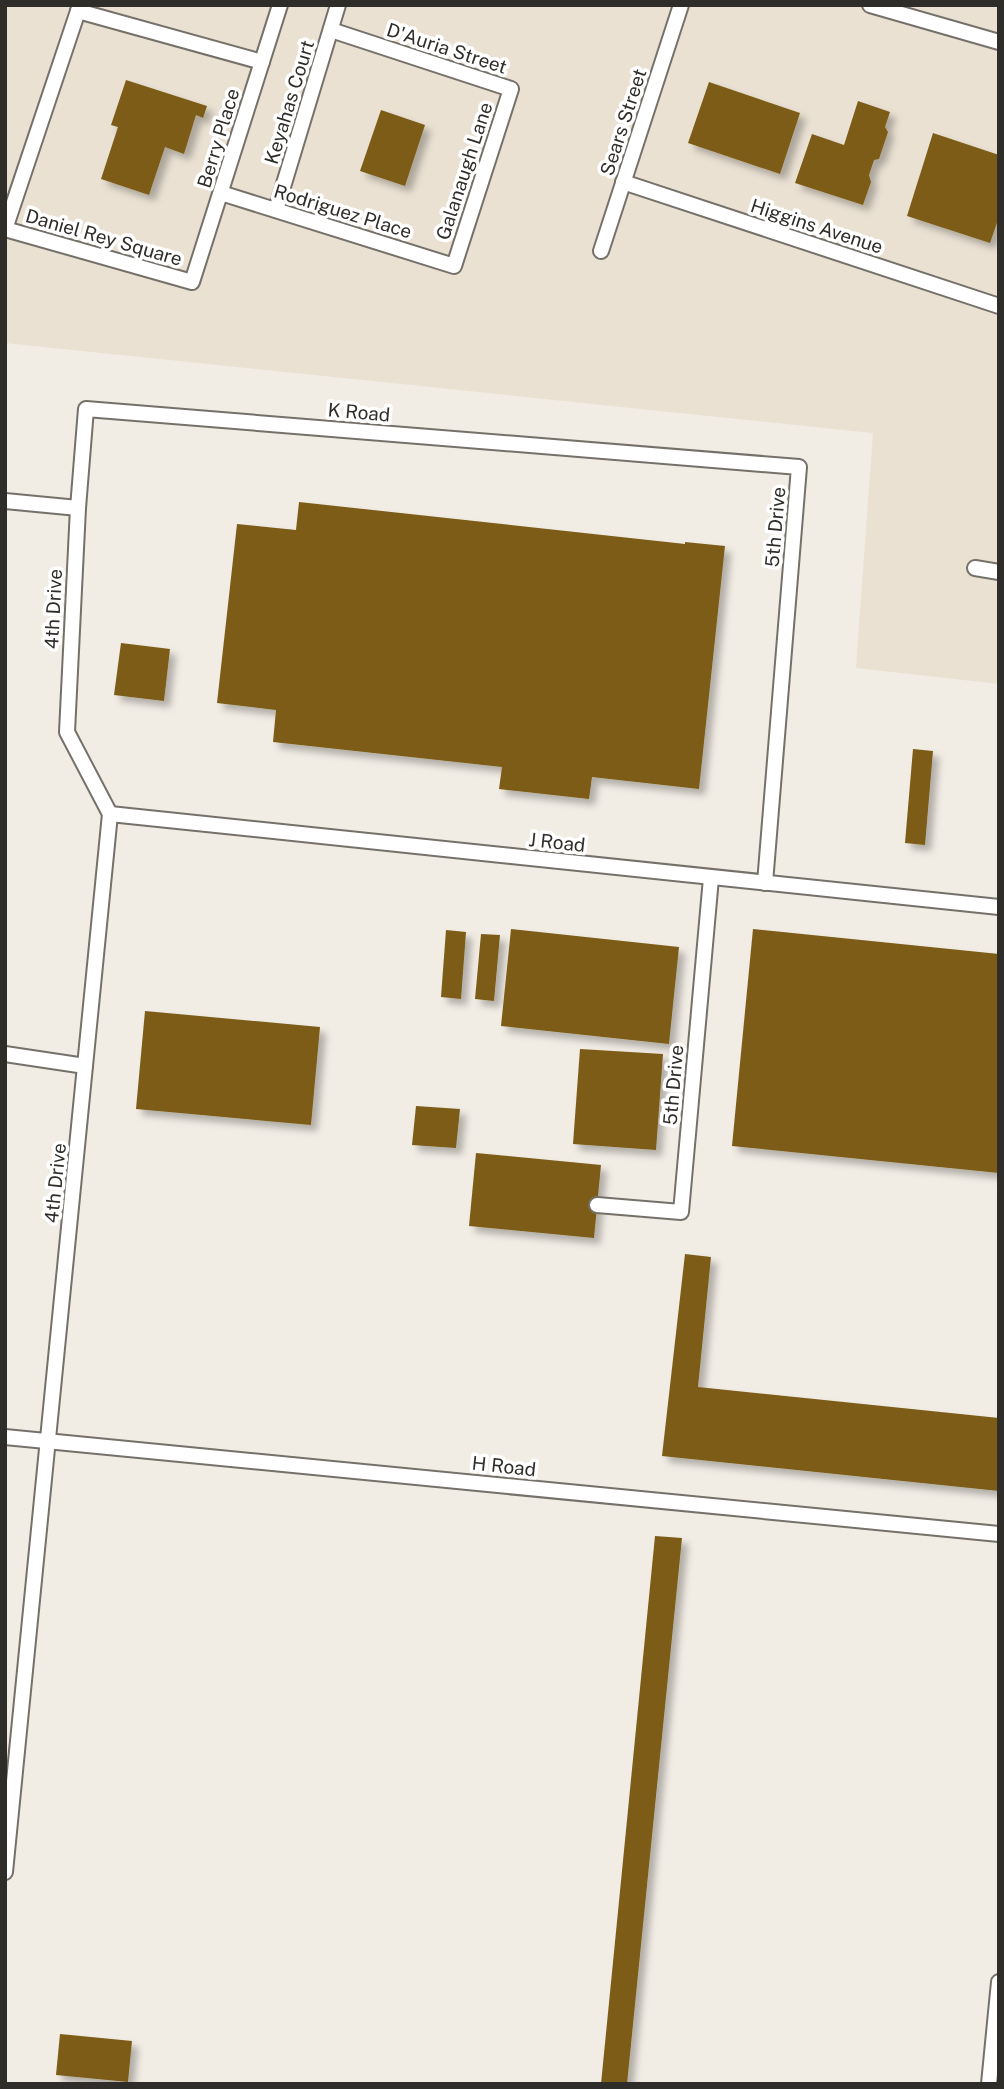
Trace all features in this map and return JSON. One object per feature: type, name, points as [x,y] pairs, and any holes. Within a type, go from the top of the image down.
[{"type":"lane","name":"Berry Place","points":[[192,282],[280,5]]},
{"type":"lane","name":"Keyahas Court","points":[[276,210],[338,5]]},
{"type":"lane","name":"Sears Street","points":[[601,251],[681,5]]},
{"type":"lane","points":[[870,5],[999,42]]},
{"type":"lane","points":[[5,229],[79,8],[262,62]]},
{"type":"lane","name":"D'Auria Street","points":[[331,30],[511,89]]},
{"type":"lane","name":"Galanaugh Lane","points":[[454,266],[511,89]]},
{"type":"lane","name":"Higgins Avenue","points":[[623,182],[999,306]]},
{"type":"lane","name":"Rodriguez Place","points":[[221,193],[454,266]]},
{"type":"lane","name":"Daniel Rey Square","points":[[5,229],[192,282]]},
{"type":"lane","name":"K Road","points":[[78,508],[86,409],[799,467]]},
{"type":"lane","name":"5th Drive","points":[[765,883],[799,467]]},
{"type":"lane","points":[[5,501],[78,508]]},
{"type":"lane","name":"4th Drive","points":[[5,1872],[110,814],[67,732],[78,508]]},
{"type":"lane","points":[[975,568],[999,572]]},
{"type":"lane","name":"J Road","points":[[110,814],[999,907]]},
{"type":"lane","name":"5th Drive","points":[[597,1205],[681,1212],[712,878]]},
{"type":"lane","points":[[5,1054],[85,1066]]},
{"type":"lane","name":"H Road","points":[[5,1437],[999,1534]]},
{"type":"lane","points":[[989,2084],[999,1982]]},
{"type":"shaded area","points":[[5,5],[999,5],[999,684],[856,668],[873,433],[5,343]]},
{"type":"building","points":[[126,80],[207,106],[203,118],[196,115],[184,154],[165,147],[149,195],[101,179],[118,127],[111,125]]},
{"type":"building","points":[[709,82],[800,113],[780,174],[688,143]]},
{"type":"building","points":[[858,101],[890,112],[885,127],[888,132],[879,159],[874,160],[869,175],[871,182],[863,205],[795,183],[812,134],[844,145]]},
{"type":"building","points":[[381,110],[425,125],[405,186],[360,171]]},
{"type":"building","points":[[933,133],[999,155],[999,217],[990,243],[907,216]]},
{"type":"building","points":[[299,502],[685,544],[725,546],[699,789],[592,777],[589,799],[499,789],[502,767],[273,742],[276,710],[217,703],[237,524],[296,530]]},
{"type":"building","points":[[121,643],[170,649],[164,701],[114,695]]},
{"type":"building","points":[[913,749],[933,751],[925,845],[905,843]]},
{"type":"building","points":[[511,929],[679,947],[669,1044],[501,1026]]},
{"type":"building","points":[[753,929],[999,954],[999,1173],[732,1146]]},
{"type":"building","points":[[446,930],[466,932],[461,999],[441,997]]},
{"type":"building","points":[[481,934],[500,935],[494,1001],[475,999]]},
{"type":"building","points":[[145,1011],[320,1027],[311,1125],[136,1109]]},
{"type":"building","points":[[580,1049],[663,1054],[656,1150],[573,1144]]},
{"type":"building","points":[[416,1106],[460,1109],[456,1148],[412,1145]]},
{"type":"building","points":[[476,1153],[601,1165],[594,1238],[469,1226]]},
{"type":"building","points":[[685,1254],[711,1257],[698,1387],[999,1418],[999,1491],[662,1456]]},
{"type":"building","points":[[655,1536],[682,1538],[627,2084],[601,2084]]},
{"type":"building","points":[[60,2034],[132,2041],[128,2082],[56,2075]]}]
